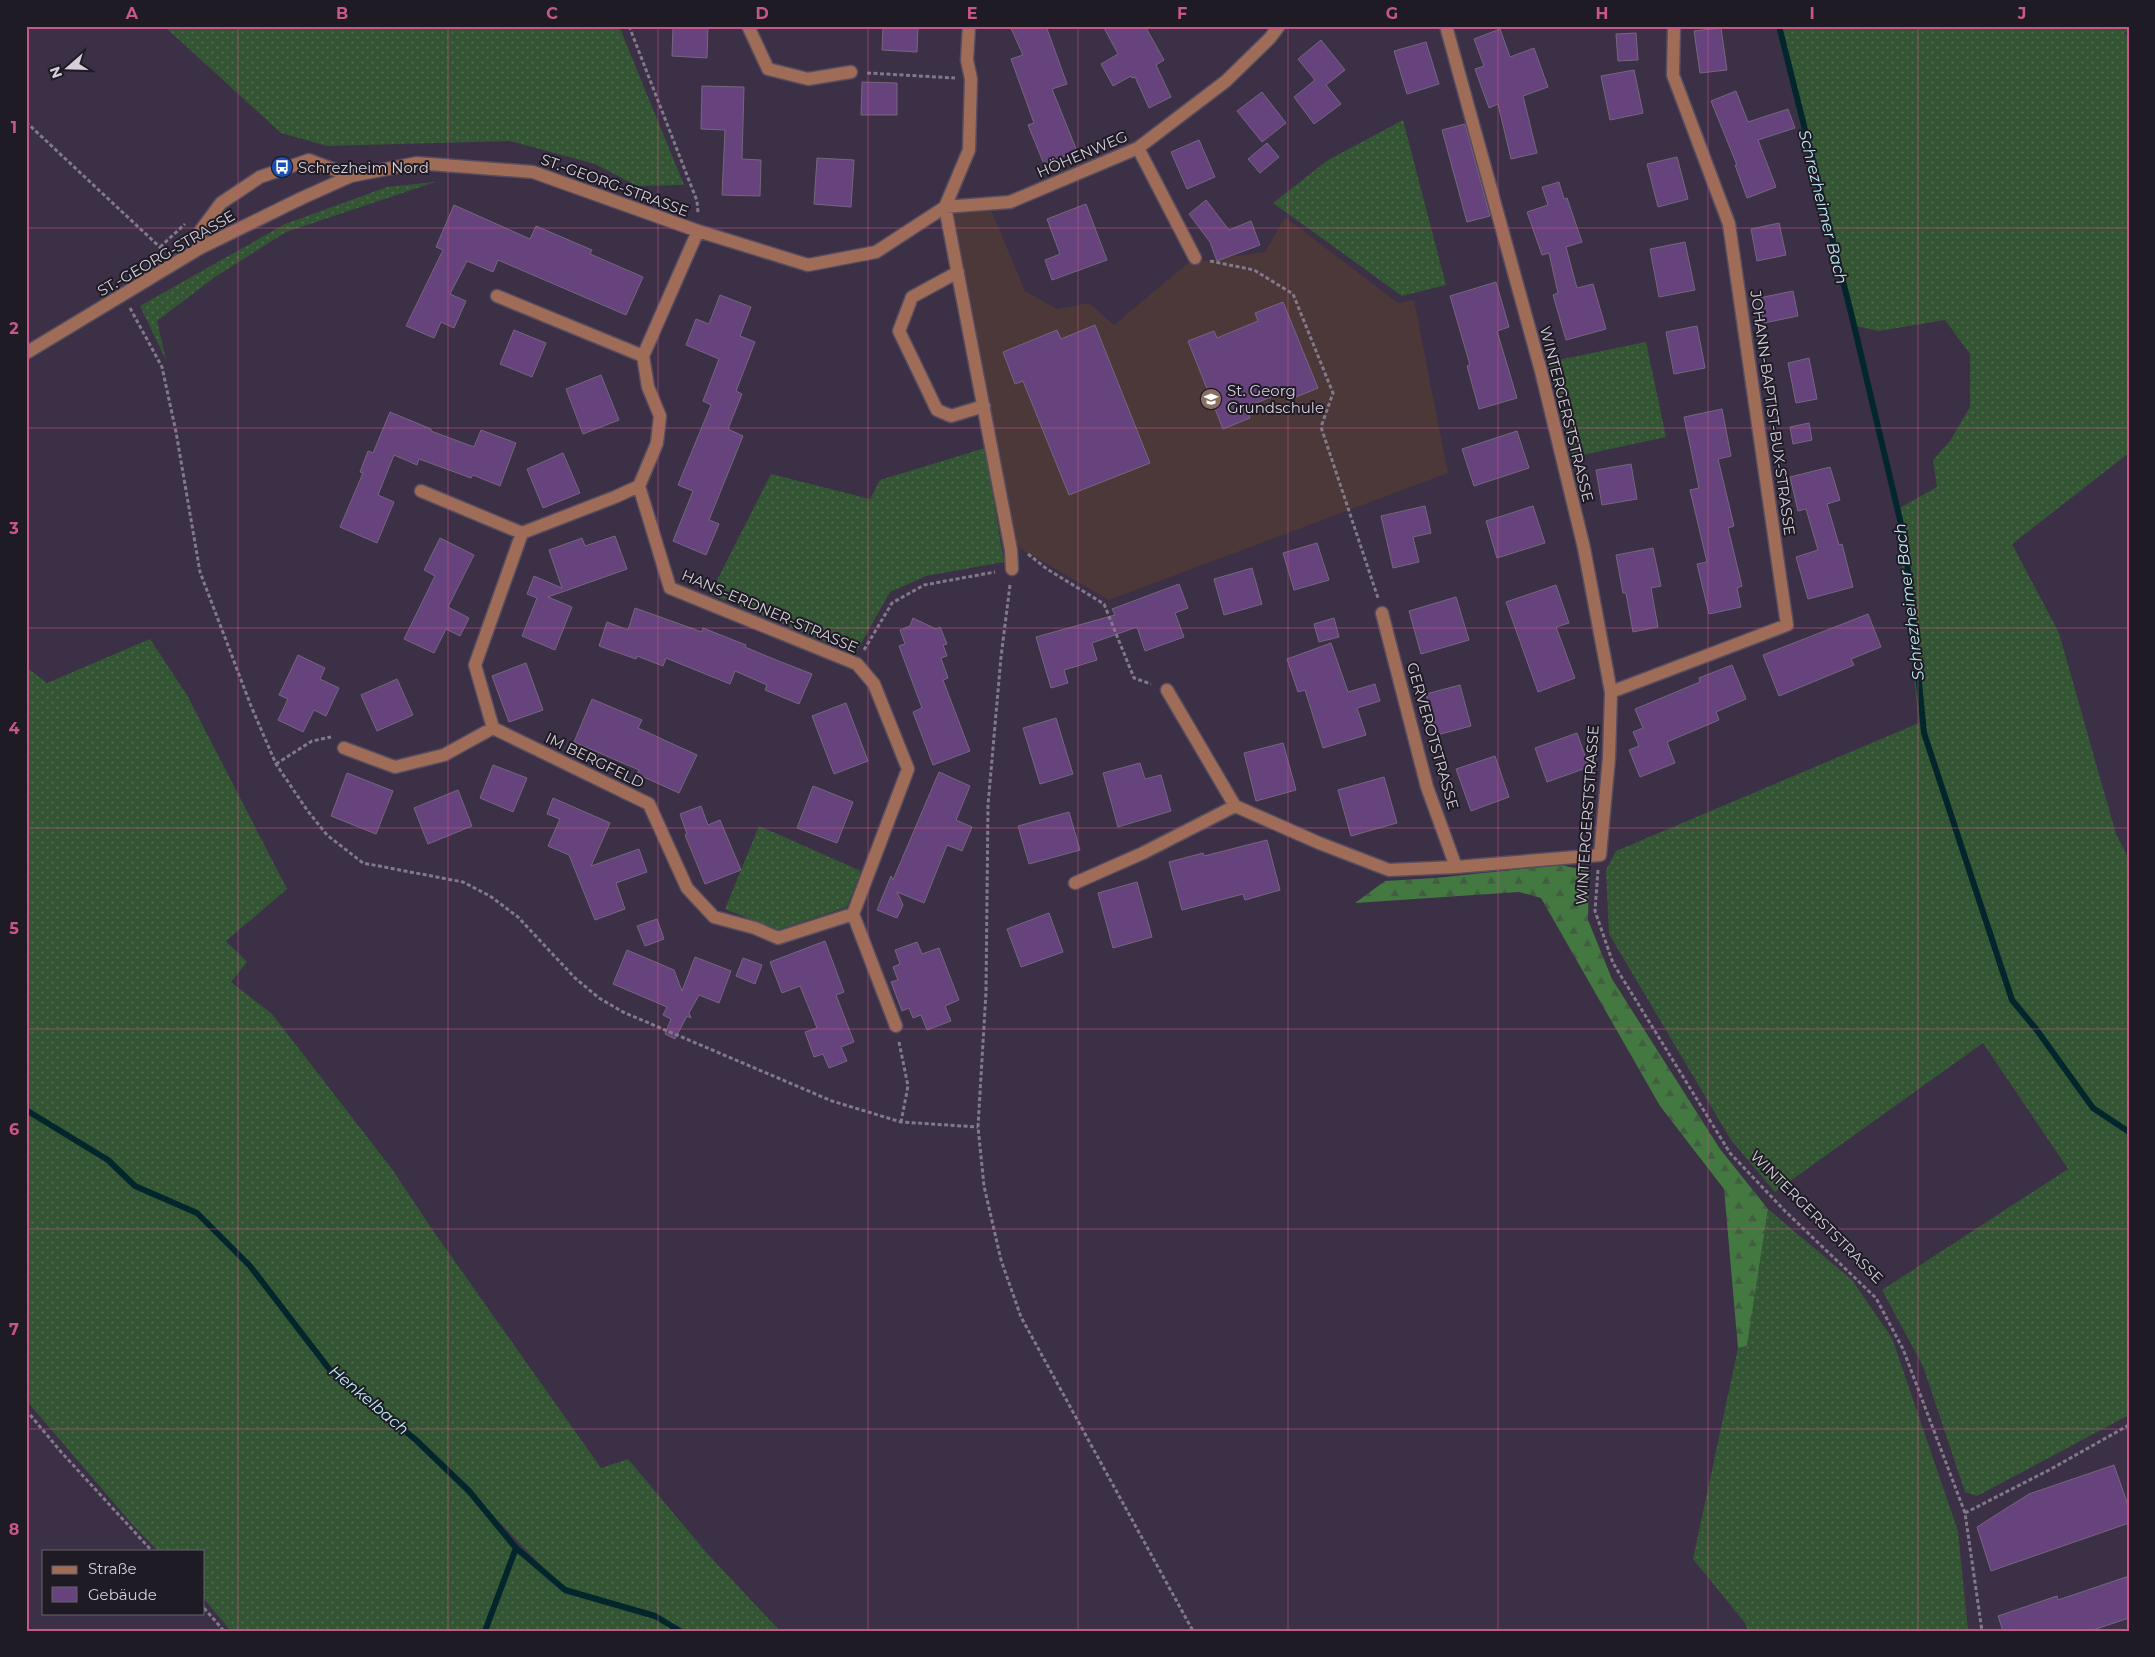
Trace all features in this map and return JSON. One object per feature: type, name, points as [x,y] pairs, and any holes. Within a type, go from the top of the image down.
[{"type":"street","points":[[748,26],[768,69],[808,79],[851,72]]},
{"type":"street","points":[[968,26],[967,60],[971,79],[969,150],[945,207],[1011,550],[1012,568]]},
{"type":"street","name":"HÖHENWEG","points":[[945,207],[1010,202],[1138,148],[1226,81],[1270,38],[1279,26]]},
{"type":"street","name":"WINTERGERSTSTRASSE","points":[[1446,26],[1543,380],[1584,548],[1611,692],[1609,758],[1600,854]]},
{"type":"street","name":"JOHANN-BAPTIST-BUX-STRASSE","points":[[1611,692],[1787,625],[1729,224],[1673,75],[1674,26]]},
{"type":"street","points":[[1138,148],[1195,258]]},
{"type":"street","points":[[200,248],[201,230],[221,203],[260,177],[309,160],[350,176]]},
{"type":"street","name":"ST.-GEORG-STRASSE","points":[[26,353],[200,248],[350,176],[417,163],[533,172],[698,231],[808,266],[876,252],[945,207]]},
{"type":"street","points":[[421,491],[522,533],[615,498],[639,486],[657,443],[660,416],[648,387],[643,356],[698,231]]},
{"type":"street","points":[[958,272],[912,297],[899,331],[937,410],[951,416],[984,406]]},
{"type":"street","points":[[497,296],[643,356]]},
{"type":"street","name":"HANS-ERDNER-STRASSE","points":[[639,486],[670,588],[856,664],[874,684],[908,769],[853,914]]},
{"type":"street","points":[[344,748],[395,767],[444,755],[493,728],[475,666],[522,533]]},
{"type":"street","name":"GERVEROTSTRASSE","points":[[1382,613],[1427,787],[1456,867]]},
{"type":"street","points":[[1167,690],[1235,806],[1319,843],[1389,870],[1456,867],[1600,854]]},
{"type":"street","name":"IM BERGFELD","points":[[493,728],[649,804],[687,888],[714,917],[755,928],[778,938],[853,914]]},
{"type":"street","points":[[1075,883],[1143,854],[1235,806]]},
{"type":"street","points":[[853,914],[896,1026]]},
{"type":"path","points":[[629,26],[698,200],[698,231]]},
{"type":"path","points":[[851,72],[971,79]]},
{"type":"path","points":[[26,122],[175,262]]},
{"type":"path","points":[[1195,258],[1254,270],[1293,294],[1333,393],[1321,427],[1382,613]]},
{"type":"path","points":[[123,294],[162,368],[176,432],[200,572],[251,706],[276,764],[307,810],[327,835],[363,863],[463,882],[490,896],[518,918],[575,978],[599,998],[623,1012],[832,1101],[901,1122],[978,1127]]},
{"type":"path","points":[[1011,550],[1026,552],[1047,569],[1104,604],[1134,678],[1167,690]]},
{"type":"path","points":[[856,664],[892,603],[924,585],[1012,568],[1001,657],[988,805],[986,992],[978,1127],[984,1186],[1001,1260],[1021,1317],[1193,1631]]},
{"type":"path","points":[[276,764],[312,741],[331,737],[344,748]]},
{"type":"path","name":"WINTERGERSTSTRASSE","points":[[1600,854],[1595,911],[1613,963],[1730,1153],[1784,1210],[1876,1298],[1903,1349],[1965,1513],[1982,1631]]},
{"type":"path","points":[[896,1026],[908,1086],[901,1122]]},
{"type":"path","points":[[26,1410],[62,1453],[151,1550]]},
{"type":"path","points":[[1965,1513],[2051,1469],[2129,1424]]},
{"type":"path","points":[[205,1609],[224,1631]]},
{"type":"shaded area","name":"St. Georg Grundschule","points":[[991,210],[1025,291],[1057,309],[1089,303],[1114,325],[1188,263],[1265,252],[1285,217],[1398,303],[1414,300],[1448,473],[1109,600],[1016,546],[952,213]]},
{"type":"green space","points":[[164,26],[619,26],[684,185],[637,186],[595,164],[510,141],[327,146],[281,133]]},
{"type":"green space","points":[[1776,26],[2129,26],[2129,31],[2125,32],[2129,41],[2129,453],[2012,544],[2059,633],[2116,834],[2129,859],[2129,1415],[1977,1496],[1965,1492],[1923,1366],[1882,1290],[2068,1169],[1983,1043],[1775,1192],[1731,1140],[1609,934],[1606,870],[1616,851],[1919,723],[1896,510],[1937,487],[1933,460],[1950,441],[1970,407],[1970,354],[1945,320],[1879,331],[1856,326]]},
{"type":"green space","points":[[1403,120],[1446,285],[1402,296],[1273,203],[1328,160]]},
{"type":"green space","points":[[435,182],[286,232],[215,277],[157,321],[166,360],[140,306],[285,224],[387,187]]},
{"type":"green space","points":[[1646,342],[1666,437],[1573,457],[1548,362]]},
{"type":"green space","points":[[985,448],[1004,562],[926,576],[890,592],[855,654],[710,594],[771,474],[870,499],[880,480]]},
{"type":"green space","points":[[150,639],[187,695],[287,889],[226,941],[247,962],[231,982],[272,1014],[392,1169],[434,1232],[601,1468],[628,1459],[706,1552],[780,1631],[231,1631],[205,1600],[205,1550],[157,1550],[132,1524],[26,1400],[26,1111],[53,1125],[26,1108],[26,667],[47,683]],"holes":[[[475,1498],[476,1498],[560,1585],[516,1548]]]},
{"type":"green space","points":[[759,826],[861,871],[847,907],[778,930],[725,909]]},
{"type":"green space","points":[[1561,865],[1589,871],[1588,920],[1612,979],[1720,1149],[1768,1209],[1747,1346],[1738,1348],[1724,1189],[1660,1106],[1541,898],[1519,892],[1355,903],[1385,881],[1435,878]]},
{"type":"green space","points":[[1768,1209],[1852,1280],[1892,1338],[1958,1531],[1968,1631],[1748,1631],[1745,1623],[1693,1559],[1738,1348],[1747,1346]]},
{"type":"building","points":[[673,26],[708,26],[707,58],[672,56]]},
{"type":"building","points":[[883,26],[918,26],[917,52],[882,50]]},
{"type":"building","points":[[1010,26],[1046,26],[1067,84],[1052,89],[1077,151],[1044,164],[1028,125],[1034,123],[1011,59],[1023,55]]},
{"type":"building","points":[[1103,26],[1145,26],[1164,60],[1156,65],[1171,97],[1149,108],[1135,77],[1132,78],[1131,76],[1113,86],[1101,64],[1118,54]]},
{"type":"building","points":[[1721,28],[1727,70],[1700,73],[1694,31]]},
{"type":"building","points":[[1500,29],[1510,57],[1534,48],[1548,87],[1523,96],[1537,153],[1511,159],[1498,104],[1489,108],[1475,69],[1484,66],[1474,39]]},
{"type":"building","points":[[1636,33],[1638,60],[1618,61],[1616,34]]},
{"type":"building","points":[[1321,40],[1345,70],[1326,85],[1341,104],[1314,124],[1294,97],[1315,80],[1298,59]]},
{"type":"building","points":[[1426,42],[1439,84],[1407,94],[1394,51]]},
{"type":"building","points":[[1634,70],[1643,113],[1610,120],[1601,76]]},
{"type":"building","points":[[862,82],[897,83],[897,115],[861,115]]},
{"type":"building","points":[[702,86],[744,87],[742,159],[761,160],[760,196],[722,195],[725,130],[701,129]]},
{"type":"building","points":[[1736,91],[1748,122],[1788,109],[1795,128],[1758,140],[1776,187],[1747,198],[1735,165],[1737,165],[1711,101]]},
{"type":"building","points":[[1262,92],[1286,123],[1262,142],[1237,111]]},
{"type":"building","points":[[1465,124],[1490,216],[1467,222],[1442,130]]},
{"type":"building","points":[[1199,140],[1215,177],[1187,189],[1171,152]]},
{"type":"building","points":[[1267,143],[1279,157],[1260,173],[1248,159]]},
{"type":"building","points":[[1677,157],[1688,199],[1658,207],[1647,164]]},
{"type":"building","points":[[817,158],[854,160],[851,207],[814,204]]},
{"type":"building","points":[[1559,182],[1564,199],[1567,198],[1582,242],[1566,247],[1577,288],[1593,284],[1606,329],[1566,340],[1553,295],[1558,293],[1549,253],[1542,255],[1527,212],[1548,205],[1542,187]]},
{"type":"building","points":[[1206,200],[1229,230],[1251,221],[1260,245],[1217,261],[1210,242],[1189,214]]},
{"type":"building","points":[[1086,204],[1107,260],[1052,280],[1045,260],[1060,254],[1047,219]]},
{"type":"building","points":[[454,205],[530,239],[536,226],[592,250],[590,254],[643,277],[626,315],[498,260],[493,272],[467,261],[450,294],[466,301],[454,328],[441,322],[434,338],[406,326],[443,250],[436,247]]},
{"type":"building","points":[[1779,223],[1786,255],[1757,261],[1751,229]]},
{"type":"building","points":[[1685,242],[1695,290],[1659,297],[1650,249]]},
{"type":"building","points":[[1496,282],[1509,327],[1497,331],[1517,398],[1479,409],[1467,366],[1470,365],[1450,296]]},
{"type":"building","points":[[1793,291],[1798,316],[1764,323],[1759,298]]},
{"type":"building","points":[[720,295],[751,307],[740,336],[755,342],[736,391],[742,394],[728,429],[743,436],[709,520],[719,524],[706,555],[673,541],[693,491],[678,485],[711,405],[703,401],[719,359],[686,345],[696,319],[709,324]]},
{"type":"building","points":[[1283,302],[1318,388],[1289,400],[1286,391],[1246,407],[1250,418],[1223,429],[1188,341],[1214,331],[1217,338],[1258,321],[1255,313]]},
{"type":"building","points":[[1095,325],[1150,463],[1069,495],[1023,381],[1015,384],[1003,352],[1057,330],[1061,339]]},
{"type":"building","points":[[1697,326],[1705,368],[1674,374],[1666,332]]},
{"type":"building","points":[[514,330],[546,343],[532,377],[500,364]]},
{"type":"building","points":[[1809,358],[1817,399],[1796,403],[1788,363]]},
{"type":"building","points":[[601,375],[619,420],[583,434],[566,389]]},
{"type":"building","points":[[1722,409],[1731,456],[1718,459],[1734,526],[1728,528],[1742,586],[1737,588],[1741,607],[1709,614],[1697,564],[1707,562],[1690,490],[1699,488],[1684,417]]},
{"type":"building","points":[[390,412],[431,429],[431,431],[474,447],[481,430],[516,443],[500,486],[473,475],[471,478],[419,459],[417,465],[394,455],[378,495],[394,502],[377,543],[340,527],[363,473],[360,472],[368,451],[373,453]]},
{"type":"building","points":[[1809,423],[1812,440],[1793,444],[1790,427]]},
{"type":"building","points":[[1517,431],[1529,468],[1474,486],[1462,449]]},
{"type":"building","points":[[563,453],[580,493],[543,508],[527,469]]},
{"type":"building","points":[[1631,464],[1637,499],[1602,505],[1596,470]]},
{"type":"building","points":[[1830,467],[1840,500],[1827,504],[1839,545],[1842,544],[1853,587],[1808,599],[1796,557],[1818,550],[1806,509],[1798,511],[1790,477]]},
{"type":"building","points":[[1425,506],[1431,533],[1413,537],[1419,562],[1393,568],[1381,516]]},
{"type":"building","points":[[1533,506],[1545,543],[1497,558],[1486,521]]},
{"type":"building","points":[[615,536],[627,569],[548,597],[572,607],[555,650],[522,636],[537,598],[527,594],[534,576],[562,588],[549,550],[582,538],[585,546]]},
{"type":"building","points":[[440,538],[474,555],[448,607],[469,618],[460,636],[446,629],[434,653],[404,639],[435,576],[424,570]]},
{"type":"building","points":[[1317,543],[1329,580],[1294,590],[1283,553]]},
{"type":"building","points":[[1653,548],[1661,586],[1651,588],[1658,627],[1633,632],[1626,593],[1623,593],[1616,555]]},
{"type":"building","points":[[1252,568],[1262,604],[1224,615],[1214,579]]},
{"type":"building","points":[[1179,584],[1188,608],[1175,613],[1184,637],[1145,651],[1137,627],[1092,643],[1097,660],[1064,670],[1068,683],[1051,688],[1036,637],[1115,615],[1112,609]]},
{"type":"building","points":[[1556,585],[1569,623],[1556,627],[1575,678],[1538,692],[1506,602]]},
{"type":"building","points":[[1456,597],[1469,640],[1421,654],[1409,611]]},
{"type":"building","points":[[635,608],[702,632],[703,628],[812,674],[799,704],[765,690],[767,685],[735,671],[730,684],[666,658],[663,666],[637,656],[636,659],[599,646],[607,622],[628,630]]},
{"type":"building","points":[[1868,614],[1881,647],[1851,659],[1854,665],[1779,696],[1763,655]]},
{"type":"building","points":[[913,618],[936,629],[940,627],[947,644],[943,645],[947,656],[941,658],[948,678],[943,680],[970,751],[933,765],[913,712],[922,708],[899,646],[905,644],[900,630],[910,626]]},
{"type":"building","points":[[1334,618],[1339,637],[1319,642],[1314,624]]},
{"type":"building","points":[[1331,643],[1348,692],[1375,684],[1380,701],[1357,708],[1366,735],[1323,748],[1305,690],[1298,692],[1287,659]]},
{"type":"building","points":[[298,655],[325,668],[320,679],[339,688],[326,716],[314,710],[303,732],[278,720],[288,699],[279,695]]},
{"type":"building","points":[[526,663],[543,710],[509,722],[492,676]]},
{"type":"building","points":[[1732,665],[1746,699],[1716,712],[1719,720],[1667,742],[1675,763],[1640,777],[1629,750],[1639,746],[1633,732],[1643,728],[1635,709],[1700,682],[1699,678]]},
{"type":"building","points":[[397,679],[413,715],[377,731],[361,695]]},
{"type":"building","points":[[1460,685],[1471,726],[1437,735],[1426,694]]},
{"type":"building","points":[[592,699],[642,720],[638,728],[697,755],[679,793],[637,774],[639,770],[574,742]]},
{"type":"building","points":[[846,703],[868,761],[834,774],[812,716]]},
{"type":"building","points":[[1056,718],[1073,774],[1040,784],[1023,728]]},
{"type":"building","points":[[1577,733],[1589,767],[1547,782],[1535,748]]},
{"type":"building","points":[[1283,743],[1296,790],[1256,801],[1244,753]]},
{"type":"building","points":[[1495,756],[1509,797],[1471,811],[1456,769]]},
{"type":"building","points":[[1140,763],[1145,779],[1161,775],[1171,811],[1118,827],[1103,773]]},
{"type":"building","points":[[493,765],[527,778],[513,812],[480,798]]},
{"type":"building","points":[[939,772],[970,786],[956,820],[972,827],[962,851],[947,845],[924,903],[897,892],[903,905],[897,918],[877,910],[891,876],[893,880]]},
{"type":"building","points":[[347,773],[393,791],[376,834],[331,816]]},
{"type":"building","points":[[1384,777],[1397,823],[1351,836],[1338,790]]},
{"type":"building","points":[[813,786],[853,802],[837,843],[797,828]]},
{"type":"building","points":[[458,790],[472,826],[428,844],[414,808]]},
{"type":"building","points":[[553,798],[610,823],[591,866],[639,849],[647,872],[616,883],[625,909],[595,920],[569,855],[548,846],[560,819],[547,814]]},
{"type":"building","points":[[701,806],[708,825],[720,820],[741,870],[705,884],[685,835],[687,834],[680,814]]},
{"type":"building","points":[[1069,812],[1080,850],[1029,864],[1018,826]]},
{"type":"building","points":[[1267,840],[1280,890],[1245,900],[1243,894],[1182,910],[1169,862],[1203,853],[1204,856]]},
{"type":"building","points":[[1137,882],[1152,937],[1113,948],[1098,893]]},
{"type":"building","points":[[1049,913],[1063,952],[1021,967],[1007,929]]},
{"type":"building","points":[[657,919],[664,939],[645,946],[637,926]]},
{"type":"building","points":[[825,941],[844,992],[836,995],[854,1042],[841,1047],[847,1061],[829,1068],[823,1054],[814,1057],[805,1032],[817,1028],[800,986],[782,993],[770,962]]},
{"type":"building","points":[[917,942],[922,954],[939,948],[959,1000],[945,1006],[951,1021],[927,1030],[921,1015],[913,1018],[909,1008],[902,1011],[891,982],[898,980],[893,967],[900,964],[895,950]]},
{"type":"building","points":[[627,950],[674,970],[682,991],[695,957],[731,971],[719,1003],[699,995],[689,1013],[691,1018],[687,1016],[675,1039],[665,1034],[671,1019],[663,1015],[667,1007],[613,984]]},
{"type":"building","points":[[743,958],[762,965],[755,984],[736,976]]},
{"type":"building","points":[[2114,1465],[2129,1508],[2129,1523],[1991,1571],[1977,1527],[2029,1494]]},
{"type":"building","points":[[2129,1576],[2129,1618],[2090,1631],[2003,1631],[1998,1616],[2057,1596],[2058,1600]]},
{"type":"waterway","name":"Schrezheimer Bach","points":[[1779,26],[1852,317],[1905,541],[1924,733],[2012,1000],[2036,1029],[2093,1108],[2129,1132]]},
{"type":"waterway","name":"Henkelbach","points":[[26,1110],[108,1160],[135,1186],[197,1213],[250,1266],[330,1370],[416,1440],[469,1491],[516,1548],[565,1590],[655,1616],[680,1631]]},
{"type":"waterway","points":[[485,1631],[516,1548]]},
{"type":"place","name":"Schrezheim Nord","points":[[282,167]]},
{"type":"place","name":"St. Georg Grundschule","points":[[1211,399]]}]
